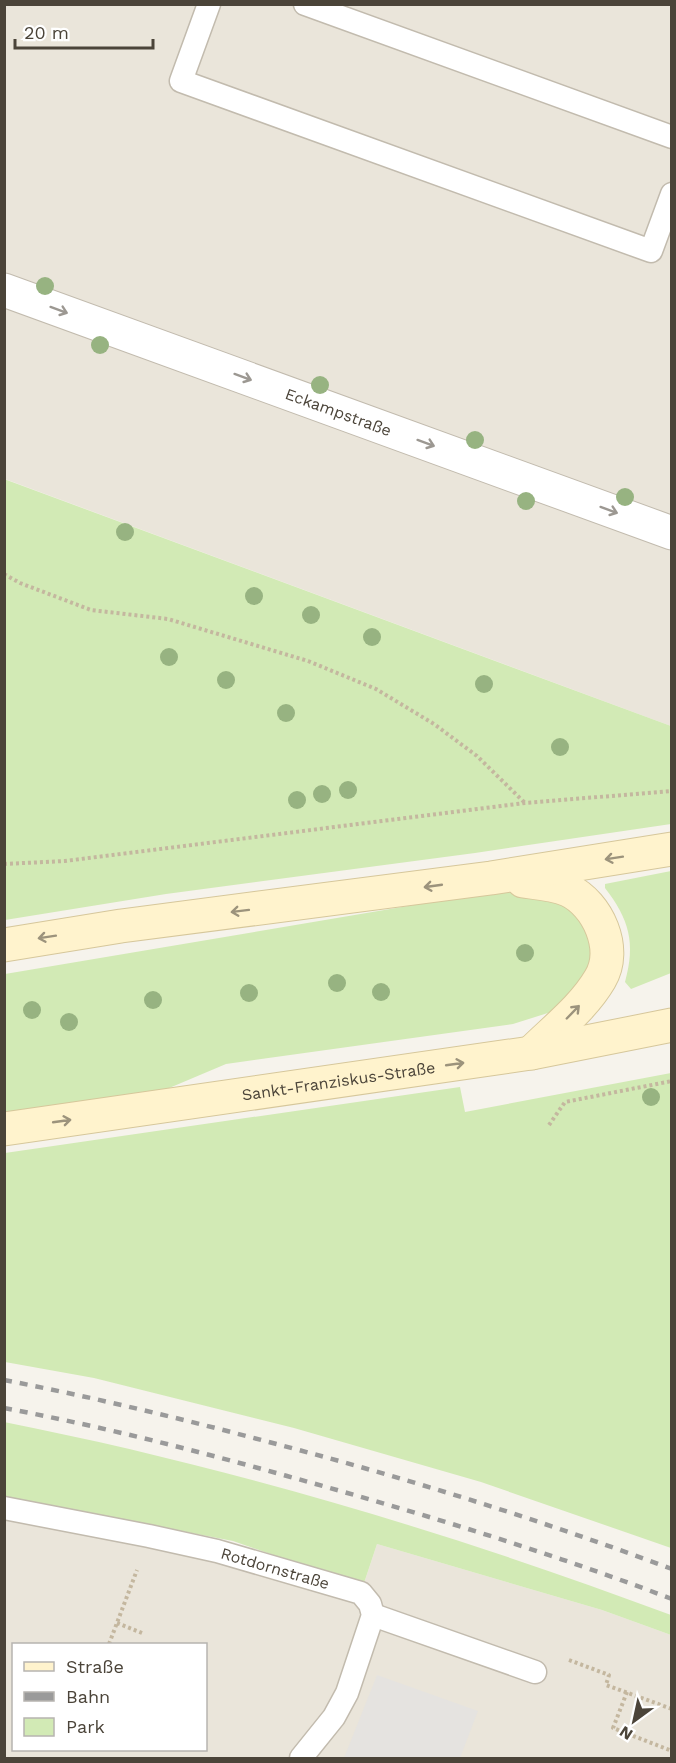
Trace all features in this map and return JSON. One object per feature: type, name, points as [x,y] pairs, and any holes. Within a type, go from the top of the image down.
[{"type":"main road","points":[[4,945],[121,926],[491,878],[672,849]]},
{"type":"main road","points":[[491,878],[548,884],[566,889],[582,898],[596,915],[605,940],[607,959],[601,978],[575,1010],[531,1053]]},
{"type":"main road","name":"Sankt-Franziskus-Straße","points":[[4,1129],[531,1053],[672,1025]]},
{"type":"street","name":"Eckampstraße","points":[[4,290],[672,533]]},
{"type":"lane","points":[[209,4],[181,81],[651,251],[672,194]]},
{"type":"lane","points":[[305,4],[672,137]]},
{"type":"lane","name":"Rotdornstraße","points":[[4,1508],[217,1551],[361,1593],[370,1604],[373,1615]]},
{"type":"lane","points":[[301,1758],[334,1717],[347,1693],[373,1615],[536,1672]]},
{"type":"path","points":[[4,574],[20,583],[91,610],[168,619],[240,639],[308,662],[376,689],[434,724],[477,756],[525,803]]},
{"type":"path","points":[[4,864],[65,861],[525,803],[672,791]]},
{"type":"path","points":[[549,1125],[565,1102],[672,1081]]},
{"type":"path","points":[[110,1643],[149,1536]]},
{"type":"path","points":[[117,1623],[142,1633]]},
{"type":"path","points":[[672,1709],[627,1692],[613,1728],[672,1751]]},
{"type":"shaded area","points":[[4,5],[671,5],[671,726],[5,479]]},
{"type":"shaded area","points":[[4,1510],[363,1586],[377,1544],[602,1610],[671,1635],[671,1758],[5,1758]]},
{"type":"shaded area","points":[[377,1675],[478,1711],[460,1758],[344,1758]]},
{"type":"green space","points":[[4,479],[671,726],[671,824],[475,853],[166,894],[5,920]]},
{"type":"green space","points":[[671,871],[671,973],[631,989],[625,982],[630,955],[628,932],[620,910],[605,888],[605,884]]},
{"type":"green space","points":[[515,888],[575,908],[595,953],[590,975],[551,1012],[513,1024],[226,1064],[155,1094],[5,1115],[5,974]]},
{"type":"green space","points":[[671,1073],[671,1548],[481,1482],[294,1428],[94,1378],[5,1362],[5,1153],[460,1087],[465,1112]]},
{"type":"green space","points":[[4,1422],[258,1481],[425,1530],[590,1585],[671,1615],[671,1635],[602,1610],[377,1544],[363,1586],[233,1541],[5,1497]]},
{"type":"railway","points":[[4,1380],[168,1416],[368,1469],[521,1516],[672,1569]]},
{"type":"railway","points":[[4,1408],[147,1439],[336,1490],[529,1548],[672,1599]]}]
